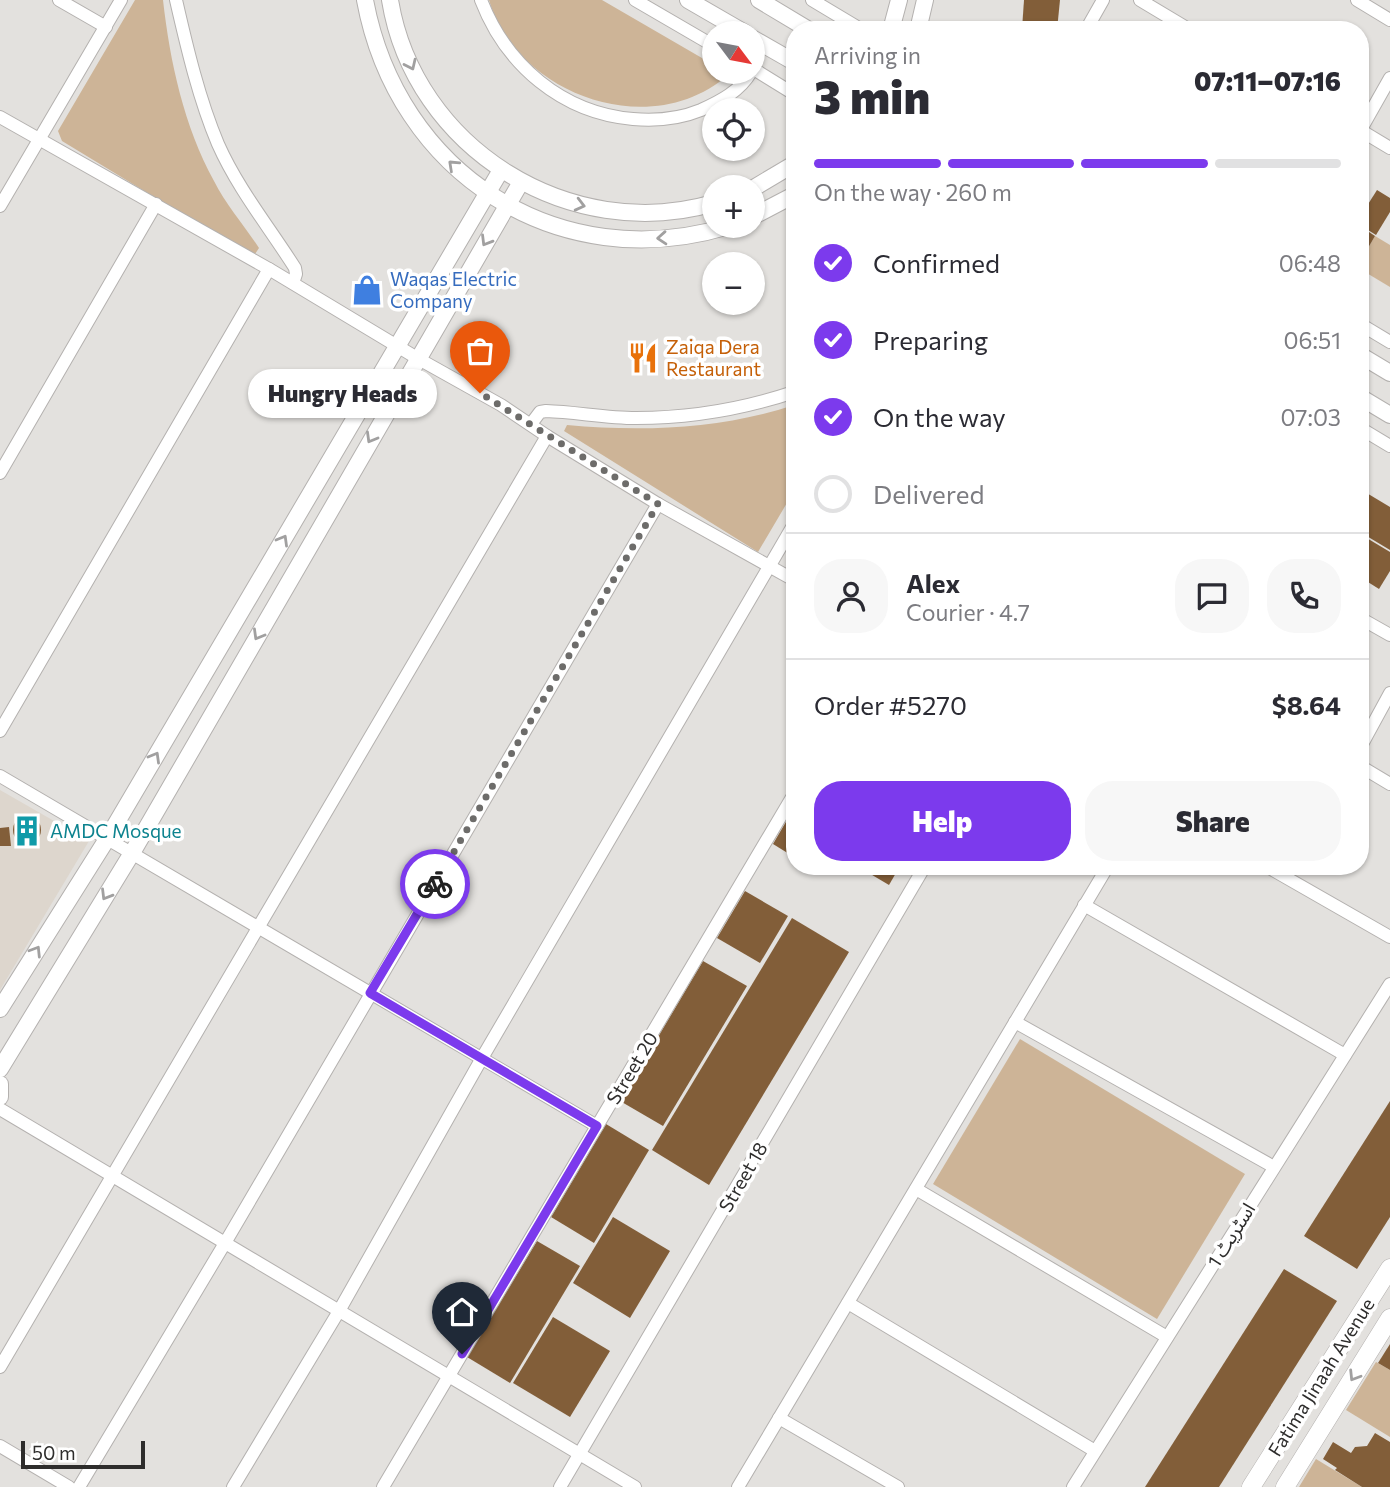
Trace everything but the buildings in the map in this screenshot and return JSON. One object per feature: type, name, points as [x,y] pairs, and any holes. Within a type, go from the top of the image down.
[{"type":"main road","name":"Fatima Jinaah Avenue","points":[[1251,1487],[1390,1268]]},
{"type":"main road","name":"Fatima Jinaah Avenue","points":[[1285,1487],[1390,1318]]},
{"type":"street","points":[[59,0],[106,27]]},
{"type":"street","points":[[0,206],[121,0]]},
{"type":"street","points":[[176,0],[205,108],[219,146],[246,196],[295,268],[293,283]]},
{"type":"street","points":[[365,0],[382,61],[406,109],[439,151],[488,193],[508,205],[562,228],[620,238],[678,237],[702,232]]},
{"type":"street","points":[[390,0],[402,45],[429,99],[455,131],[501,170],[521,183],[575,204],[614,212],[672,212],[702,206]]},
{"type":"street","points":[[481,0],[492,28],[540,84],[597,114],[643,120],[690,115],[713,104],[743,84]]},
{"type":"street","points":[[635,0],[702,39]]},
{"type":"street","points":[[688,0],[724,21]]},
{"type":"street","points":[[759,0],[794,21]]},
{"type":"street","points":[[812,0],[847,21]]},
{"type":"street","points":[[893,21],[899,0]]},
{"type":"street","points":[[920,21],[925,0]]},
{"type":"street","points":[[1091,21],[1103,0]]},
{"type":"street","points":[[1140,0],[1175,21]]},
{"type":"street","points":[[1357,0],[1390,20]]},
{"type":"street","points":[[765,45],[786,57]]},
{"type":"street","points":[[765,77],[786,89]]},
{"type":"street","points":[[1369,114],[1390,78]]},
{"type":"street","points":[[0,117],[293,283],[531,424],[658,504],[786,575]]},
{"type":"street","points":[[1369,135],[1390,148]]},
{"type":"street","points":[[765,181],[786,169]]},
{"type":"street","points":[[0,1009],[107,839],[501,170]]},
{"type":"street","points":[[0,1069],[132,853],[521,183]]},
{"type":"street","points":[[765,210],[786,199]]},
{"type":"street","points":[[0,473],[156,204]]},
{"type":"street","points":[[0,731],[268,269]]},
{"type":"street","points":[[1369,329],[1390,342]]},
{"type":"street","points":[[1369,360],[1390,373]]},
{"type":"street","points":[[531,424],[540,412],[546,411],[635,418],[666,417],[737,408],[786,394]]},
{"type":"street","points":[[1369,402],[1390,415]]},
{"type":"street","points":[[1369,433],[1390,446]]},
{"type":"street","points":[[0,1367],[547,436]]},
{"type":"street","points":[[79,1487],[658,504]]},
{"type":"street","points":[[233,1487],[339,1311],[482,1058],[786,537]]},
{"type":"street","points":[[1369,623],[1390,635]]},
{"type":"street","points":[[1369,732],[1390,693]]},
{"type":"street","points":[[1369,771],[1390,784]]},
{"type":"street","points":[[0,776],[597,1126]]},
{"type":"street","name":"Street 20","points":[[383,1487],[786,807]]},
{"type":"street","name":"Street 18","points":[[560,1487],[920,875]]},
{"type":"street","points":[[738,1487],[1102,875]]},
{"type":"street","points":[[1282,875],[1390,937]]},
{"type":"street","points":[[1084,905],[1345,1055]]},
{"type":"street","name":"اسٹریٹ 1","points":[[1073,1487],[1390,984]]},
{"type":"street","points":[[1015,1022],[1274,1167]]},
{"type":"street","points":[[0,1084],[0,1097]]},
{"type":"street","points":[[0,1109],[635,1487]]},
{"type":"street","points":[[916,1189],[1167,1337]]},
{"type":"street","points":[[848,1303],[1095,1451]]},
{"type":"street","points":[[779,1418],[898,1487]]},
{"type":"street","points":[[0,1446],[69,1487]]},
{"type":"shaded area","points":[[135,0],[163,0],[174,70],[194,138],[219,190],[259,248],[253,257],[62,141],[58,131]]},
{"type":"shaded area","points":[[489,0],[602,0],[702,58],[702,84],[714,84],[698,95],[663,105],[627,106],[591,99],[557,84],[528,62],[504,34]]},
{"type":"shaded area","points":[[1375,236],[1390,245],[1390,287],[1369,274],[1369,246]]},
{"type":"shaded area","points":[[786,407],[786,505],[758,552],[564,431],[567,425],[682,427]]},
{"type":"shaded area","points":[[0,790],[89,841],[0,990]]},
{"type":"shaded area","points":[[1020,1039],[1245,1174],[1157,1319],[933,1184]]},
{"type":"shaded area","points":[[1376,1362],[1390,1370],[1390,1437],[1346,1410]]},
{"type":"shaded area","points":[[1316,1459],[1362,1487],[1299,1487]]},
{"type":"way so far","points":[[435,884],[658,504],[480,393]]},
{"type":"place","name":"Waqas Electric Company","points":[[367,290]]},
{"type":"place","name":"Zaiqa Dera Restaurant","points":[[643,358]]},
{"type":"place","name":"Hungry Heads","points":[[480,393]]},
{"type":"place","name":"AMDC Mosque","points":[[27,831]]},
{"type":"route","points":[[435,884],[370,993],[597,1126],[462,1354]]}]
